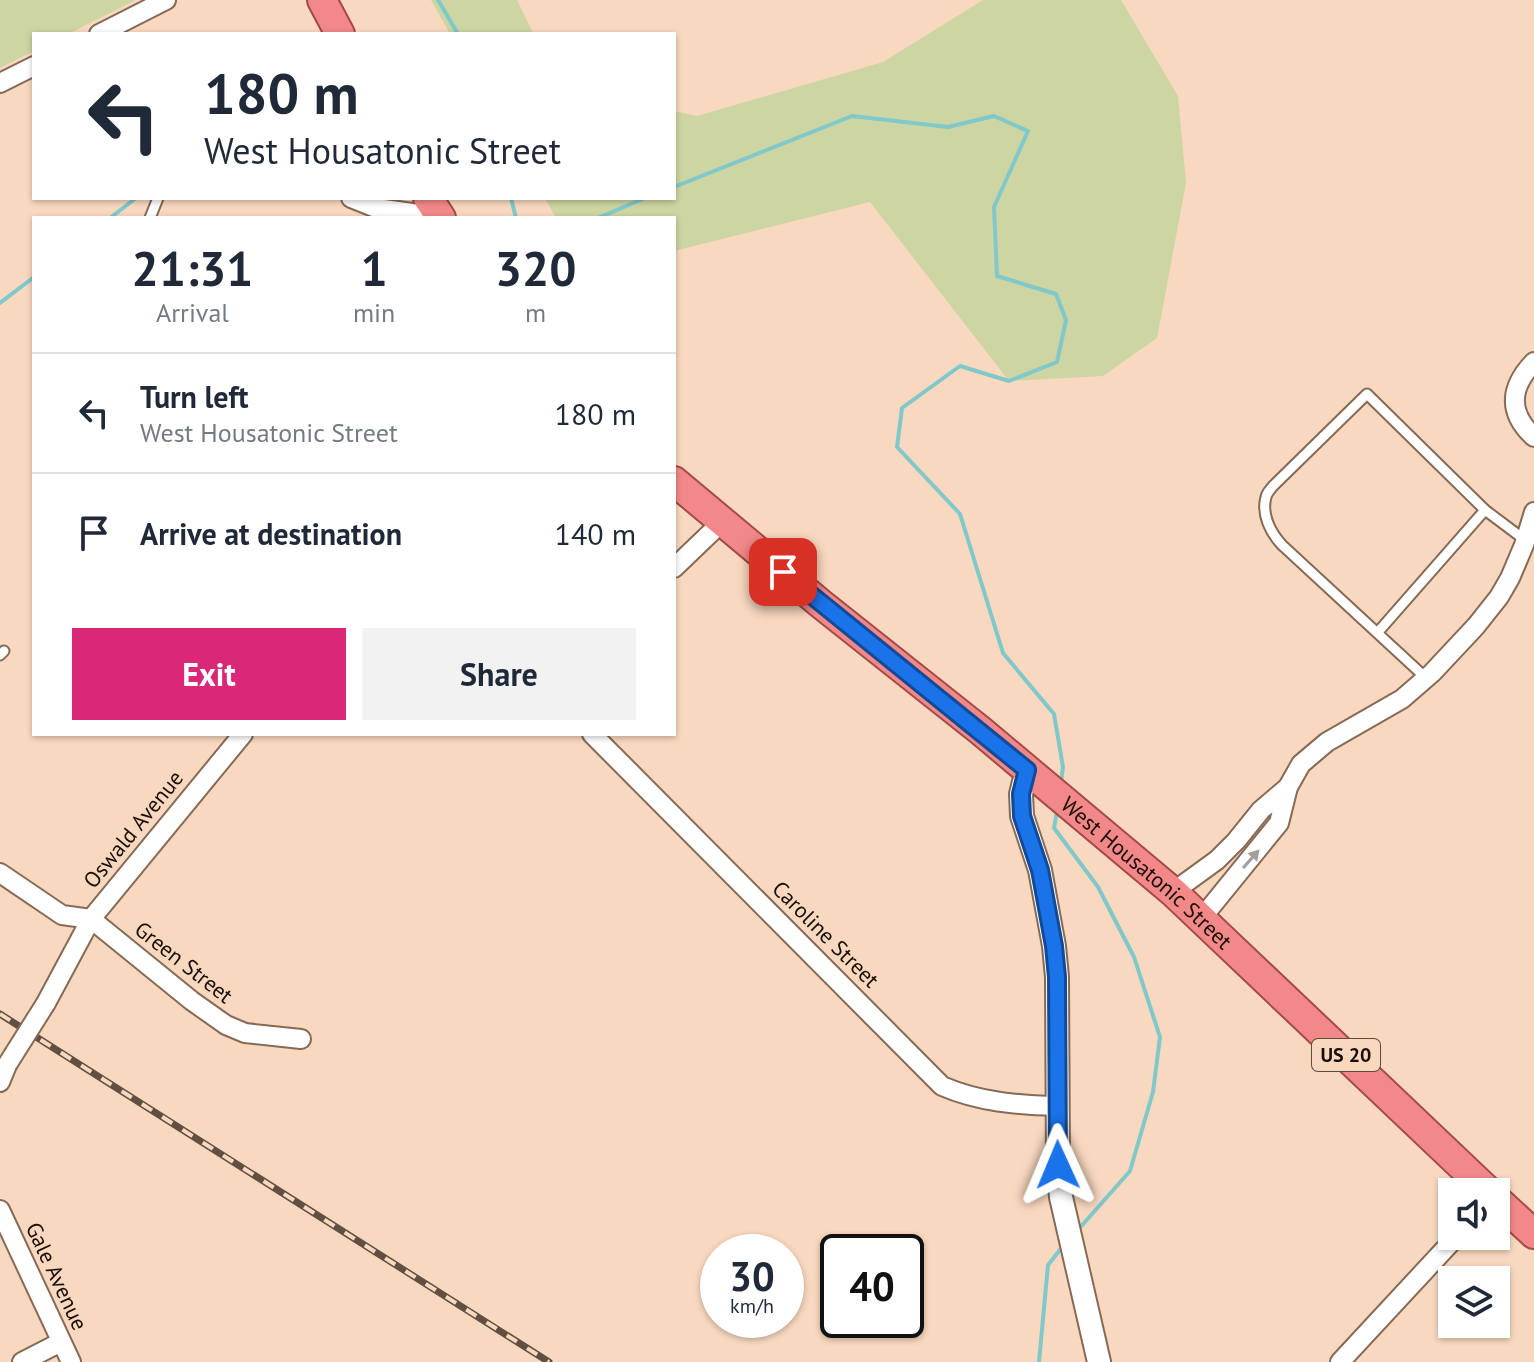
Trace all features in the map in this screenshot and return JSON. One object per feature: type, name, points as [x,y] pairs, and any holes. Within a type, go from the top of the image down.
[{"type":"highway","points":[[322,0],[339,32]]},
{"type":"highway","name":"West Housatonic Street","points":[[676,483],[1173,892],[1474,1178]]},
{"type":"highway","points":[[1510,1212],[1534,1234]]},
{"type":"street","points":[[103,32],[166,0]]},
{"type":"street","points":[[0,83],[32,67]]},
{"type":"street","points":[[356,200],[376,208],[435,210]]},
{"type":"street","points":[[1534,362],[1523,376],[1514,401],[1518,417],[1534,437]]},
{"type":"street","points":[[1201,919],[1279,823],[1288,787],[1301,764],[1327,742],[1402,699],[1467,637],[1510,578],[1534,512]]},
{"type":"street","points":[[676,566],[722,522]]},
{"type":"street","name":"Oswald Avenue","points":[[91,919],[241,736]]},
{"type":"street","name":"Caroline Street","points":[[594,736],[942,1086],[995,1103],[1057,1106]]},
{"type":"street","points":[[1034,776],[1021,794],[1022,816],[1040,870],[1054,946],[1057,977],[1058,1165],[1064,1216],[1099,1362]]},
{"type":"street","points":[[1173,892],[1217,860],[1261,810],[1288,787]]},
{"type":"street","points":[[0,873],[62,915],[91,919],[3,1074]]},
{"type":"street","name":"Green Street","points":[[91,919],[226,1025],[253,1034],[301,1039]]},
{"type":"street","name":"Gale Avenue","points":[[0,1210],[71,1362]]},
{"type":"street","points":[[1340,1362],[1444,1250]]},
{"type":"street","points":[[22,1362],[61,1342]]},
{"type":"lane","points":[[1426,678],[1270,532],[1266,496],[1273,486],[1367,394],[1485,510],[1525,540]]},
{"type":"lane","points":[[1378,632],[1485,510]]},
{"type":"green space","points":[[0,0],[136,0],[72,32],[32,32],[32,52],[0,68]]},
{"type":"green space","points":[[431,0],[517,0],[533,32],[449,32]]},
{"type":"green space","points":[[983,0],[1121,0],[1178,96],[1186,183],[1157,338],[1103,376],[1009,381],[870,202],[676,250],[676,216],[555,216],[546,200],[676,200],[676,111],[697,116],[883,62]]},
{"type":"waterway","points":[[438,0],[457,32]]},
{"type":"waterway","points":[[676,186],[852,116],[948,127],[994,116],[1028,131],[994,207],[997,276],[1056,294],[1066,320],[1057,362],[1009,381],[960,366],[902,408],[897,447],[960,514],[1003,653],[1054,714],[1063,767],[1061,782]]},
{"type":"waterway","points":[[113,216],[133,200]]},
{"type":"waterway","points":[[512,200],[516,216]]},
{"type":"waterway","points":[[603,216],[640,200]]},
{"type":"waterway","points":[[0,303],[32,279]]},
{"type":"waterway","points":[[1057,811],[1054,828],[1098,887],[1134,957],[1160,1037],[1153,1092],[1130,1171],[1077,1231]]},
{"type":"waterway","points":[[1039,1362],[1048,1265],[1063,1246]]},
{"type":"railway","points":[[0,1014],[549,1362]]},
{"type":"route","points":[[783,572],[1027,770],[1021,794],[1022,816],[1040,870],[1057,977],[1058,1165]]}]
